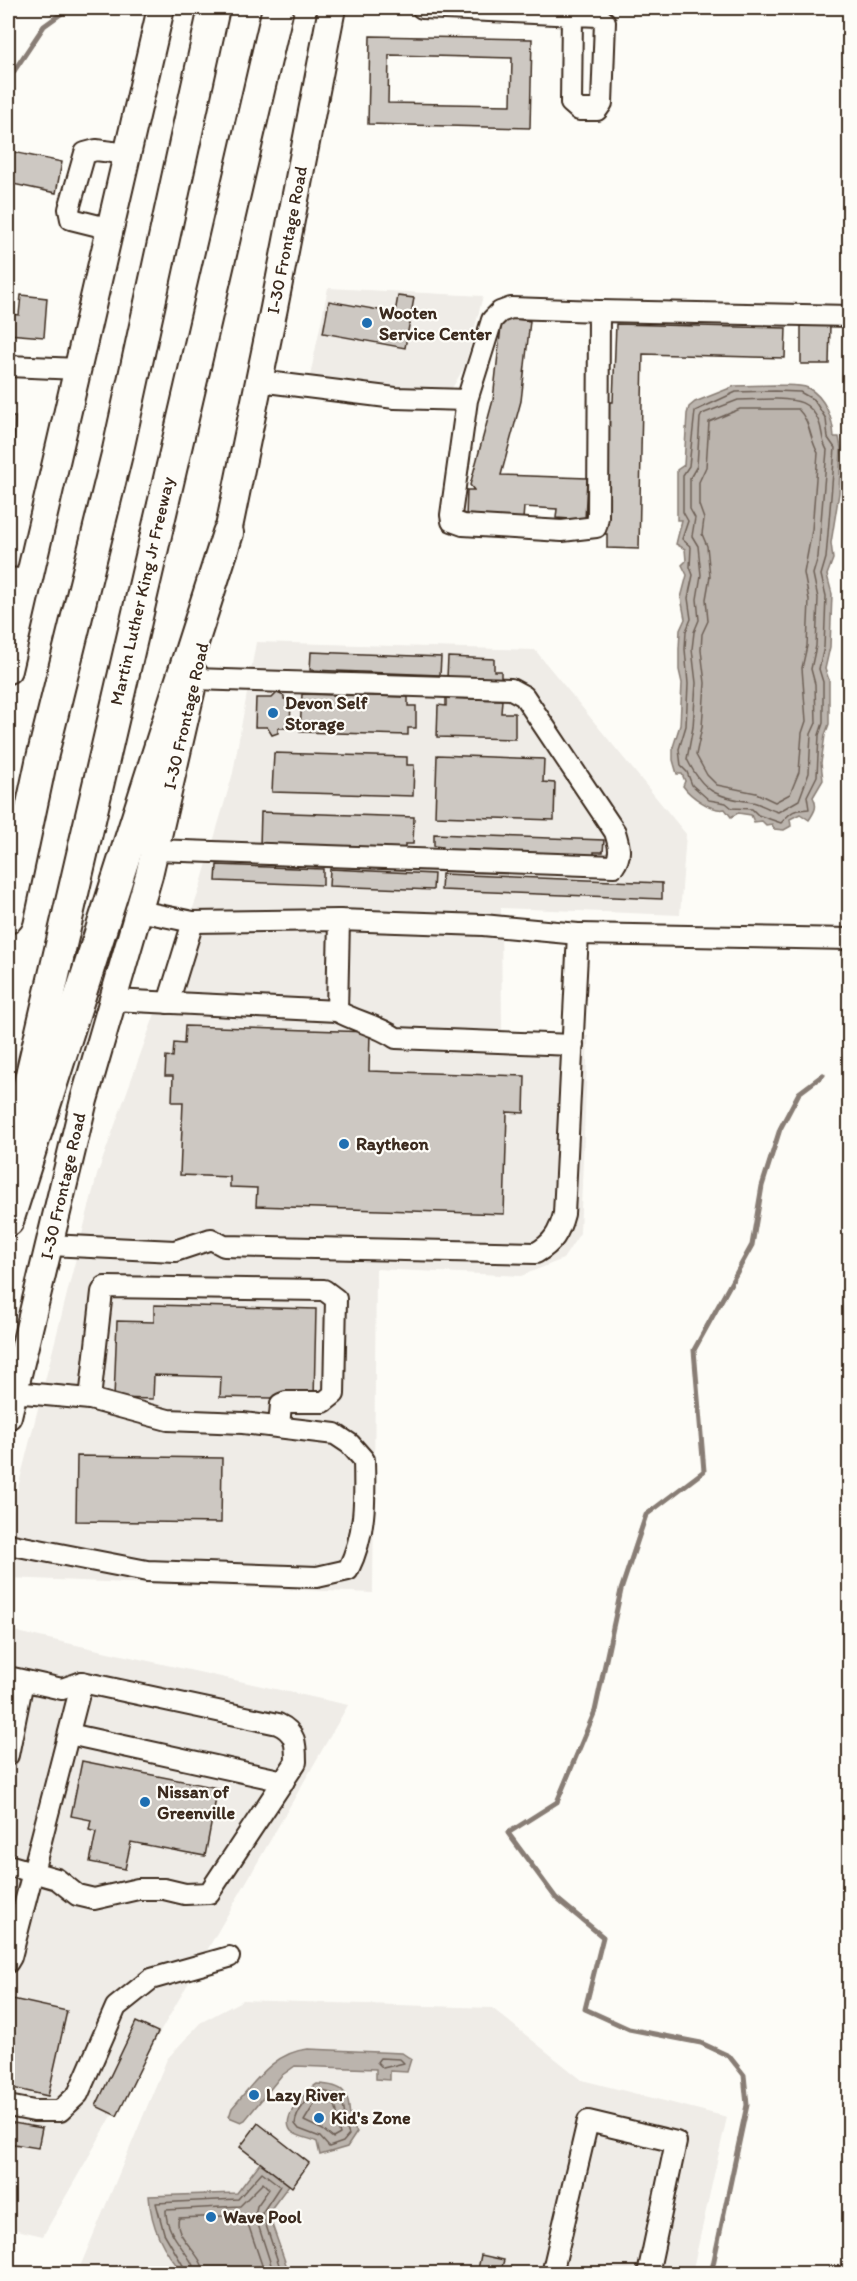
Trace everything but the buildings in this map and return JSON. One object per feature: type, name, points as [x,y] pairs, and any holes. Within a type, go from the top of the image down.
[{"type":"highway","points":[[8,918],[41,762],[117,450],[213,8]]},
{"type":"highway","name":"Martin Luther King Jr Freeway","points":[[8,1174],[279,8]]},
{"type":"highway","points":[[8,1221],[228,533]]},
{"type":"main road","points":[[8,670],[19,579],[78,369],[161,8]]},
{"type":"main road","name":"I-30 Frontage Road","points":[[10,1404],[84,1100],[155,850],[195,678],[228,533],[332,8]]},
{"type":"street","points":[[422,8],[572,14]]},
{"type":"street","points":[[111,229],[71,219],[69,209],[85,153],[96,150],[128,154]]},
{"type":"street","points":[[599,311],[598,517],[596,527],[562,531],[463,525],[452,521],[467,400],[492,320],[500,312],[511,308],[849,316]]},
{"type":"street","points":[[8,366],[78,369]]},
{"type":"street","points":[[259,381],[395,398],[467,400]]},
{"type":"street","points":[[155,850],[614,866],[619,859],[620,848],[615,832],[524,696],[511,689],[195,678]]},
{"type":"street","points":[[139,911],[194,922],[339,920],[483,926],[578,933],[849,939]]},
{"type":"street","points":[[337,1011],[339,920]]},
{"type":"street","points":[[168,1003],[194,922]]},
{"type":"street","points":[[49,1245],[175,1251],[211,1239],[224,1245],[536,1253],[547,1247],[559,1234],[564,1214],[578,933]]},
{"type":"street","points":[[113,1000],[337,1011],[357,1022],[380,1027],[396,1038],[573,1045]]},
{"type":"street","points":[[90,1399],[102,1292],[105,1287],[324,1290],[336,1299],[334,1394],[324,1402],[281,1404],[279,1427]]},
{"type":"street","points":[[8,1544],[147,1571],[317,1577],[348,1570],[365,1515],[364,1460],[350,1444],[335,1434],[279,1427],[168,1420],[90,1399],[10,1404]]},
{"type":"street","points":[[8,1755],[15,1679],[62,1689],[82,1683],[278,1724],[290,1730],[297,1743],[296,1762],[209,1893],[185,1894],[164,1889],[138,1889],[94,1899],[77,1894],[57,1879],[8,1865]]},
{"type":"street","points":[[8,1962],[12,1958],[82,1683]]},
{"type":"street","points":[[69,1734],[284,1781]]},
{"type":"street","points":[[8,2106],[34,2111],[60,2111],[78,2094],[116,2007],[151,1979],[229,1957]]},
{"type":"street","points":[[552,2274],[588,2121],[676,2142],[648,2274]]},
{"type":"shaded area","points":[[328,288],[483,296],[465,366],[451,390],[353,383],[310,376]]},
{"type":"shaded area","points":[[256,642],[535,650],[686,834],[680,915],[501,908],[502,1032],[588,1036],[580,1233],[563,1259],[521,1276],[376,1269],[373,1593],[8,1578],[8,1527],[97,1175],[198,894],[233,773]]},
{"type":"shaded area","points":[[8,1630],[348,1705],[43,2236],[8,2228]]},
{"type":"shaded area","points":[[243,2000],[492,2008],[582,2080],[727,2117],[692,2273],[77,2274],[167,2059],[200,2023]]},
{"type":"water","points":[[735,386],[800,386],[814,392],[827,409],[834,437],[839,437],[841,448],[839,493],[831,543],[833,559],[827,575],[832,594],[830,647],[825,669],[829,680],[829,724],[821,763],[823,780],[813,797],[815,808],[809,820],[800,814],[790,819],[791,826],[784,830],[774,829],[772,824],[766,825],[762,821],[754,822],[751,815],[738,813],[731,817],[725,809],[714,808],[702,802],[683,786],[685,781],[682,774],[677,774],[673,760],[673,747],[680,725],[682,683],[679,670],[679,649],[680,630],[685,619],[681,598],[687,575],[682,565],[686,561],[685,549],[676,544],[682,520],[677,520],[677,470],[684,465],[687,414],[689,407],[695,402]]},
{"type":"water","name":"Lazy River","points":[[308,2049],[402,2053],[411,2059],[407,2072],[390,2071],[390,2080],[376,2079],[376,2069],[295,2066],[281,2076],[245,2120],[241,2122],[229,2117],[232,2108],[256,2079],[274,2062],[296,2051]]},
{"type":"water","name":"Kid's Zone","points":[[317,2084],[337,2087],[343,2091],[348,2101],[351,2125],[357,2132],[347,2147],[320,2155],[317,2142],[294,2133],[289,2125],[291,2112],[307,2092]]},
{"type":"water","name":"Wave Pool","points":[[260,2163],[289,2185],[268,2213],[289,2273],[184,2273],[159,2238],[152,2218],[149,2196],[237,2193]]},
{"type":"waterway","points":[[8,80],[44,26],[69,8]]},
{"type":"waterway","points":[[711,2274],[747,2105],[744,2075],[729,2056],[701,2043],[629,2029],[585,2009],[603,1937],[556,1898],[508,1833],[557,1802],[595,1711],[621,1590],[646,1515],[704,1471],[694,1350],[752,1245],[762,1186],[780,1129],[799,1093],[823,1075]]},
{"type":"place","name":"Wooten Service Center","points":[[367,323]]},
{"type":"place","name":"Devon Self Storage","points":[[273,713]]},
{"type":"place","name":"Raytheon","points":[[344,1144]]},
{"type":"place","name":"Nissan of Greenville","points":[[145,1802]]},
{"type":"place","name":"Lazy River","points":[[254,2095]]},
{"type":"place","name":"Kid's Zone","points":[[319,2118]]},
{"type":"place","name":"Wave Pool","points":[[211,2217]]}]
